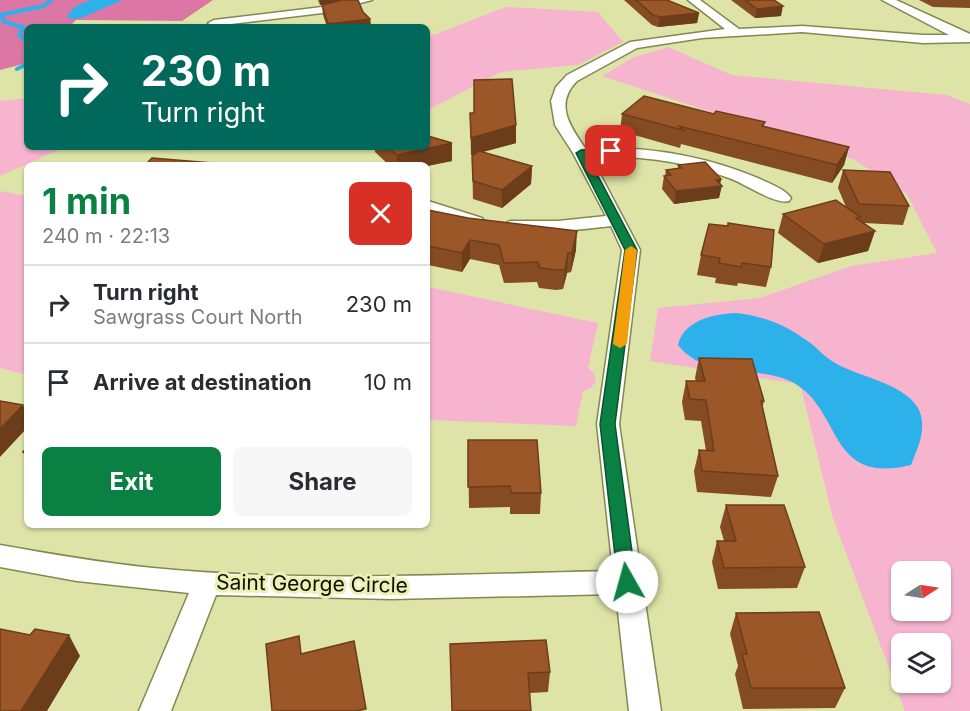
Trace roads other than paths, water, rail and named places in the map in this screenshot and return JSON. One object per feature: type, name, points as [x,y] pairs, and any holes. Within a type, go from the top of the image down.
[{"type":"street","points":[[214,23],[322,10],[367,0]]},
{"type":"street","points":[[693,0],[736,33]]},
{"type":"street","points":[[887,0],[969,39]]},
{"type":"street","points":[[645,711],[608,424],[630,273],[631,250],[581,153],[562,125],[558,113],[558,101],[563,87],[572,78],[634,45],[702,34],[802,29],[923,39],[969,39]]},
{"type":"street","points":[[581,153],[630,152],[678,158],[754,181],[783,198]]},
{"type":"street","points":[[430,207],[481,224],[558,226],[617,220]]},
{"type":"street","name":"Saint George Circle","points":[[0,556],[115,578],[342,588],[627,582]]},
{"type":"street","points":[[155,711],[208,582]]},
{"type":"water","points":[[90,0],[123,0],[81,18],[69,19],[67,16],[75,7]]},
{"type":"water","points":[[735,313],[762,318],[788,328],[842,367],[891,386],[911,399],[921,415],[922,430],[911,465],[883,468],[863,464],[849,455],[838,441],[820,408],[807,393],[790,381],[776,376],[730,370],[701,363],[689,356],[678,345],[681,336],[693,324],[709,317]]},
{"type":"waterway","points":[[0,15],[44,6],[51,0]]},
{"type":"waterway","points":[[1,15],[4,22],[23,27],[19,35],[24,39]]},
{"type":"waterway","points":[[17,69],[24,66]]}]
